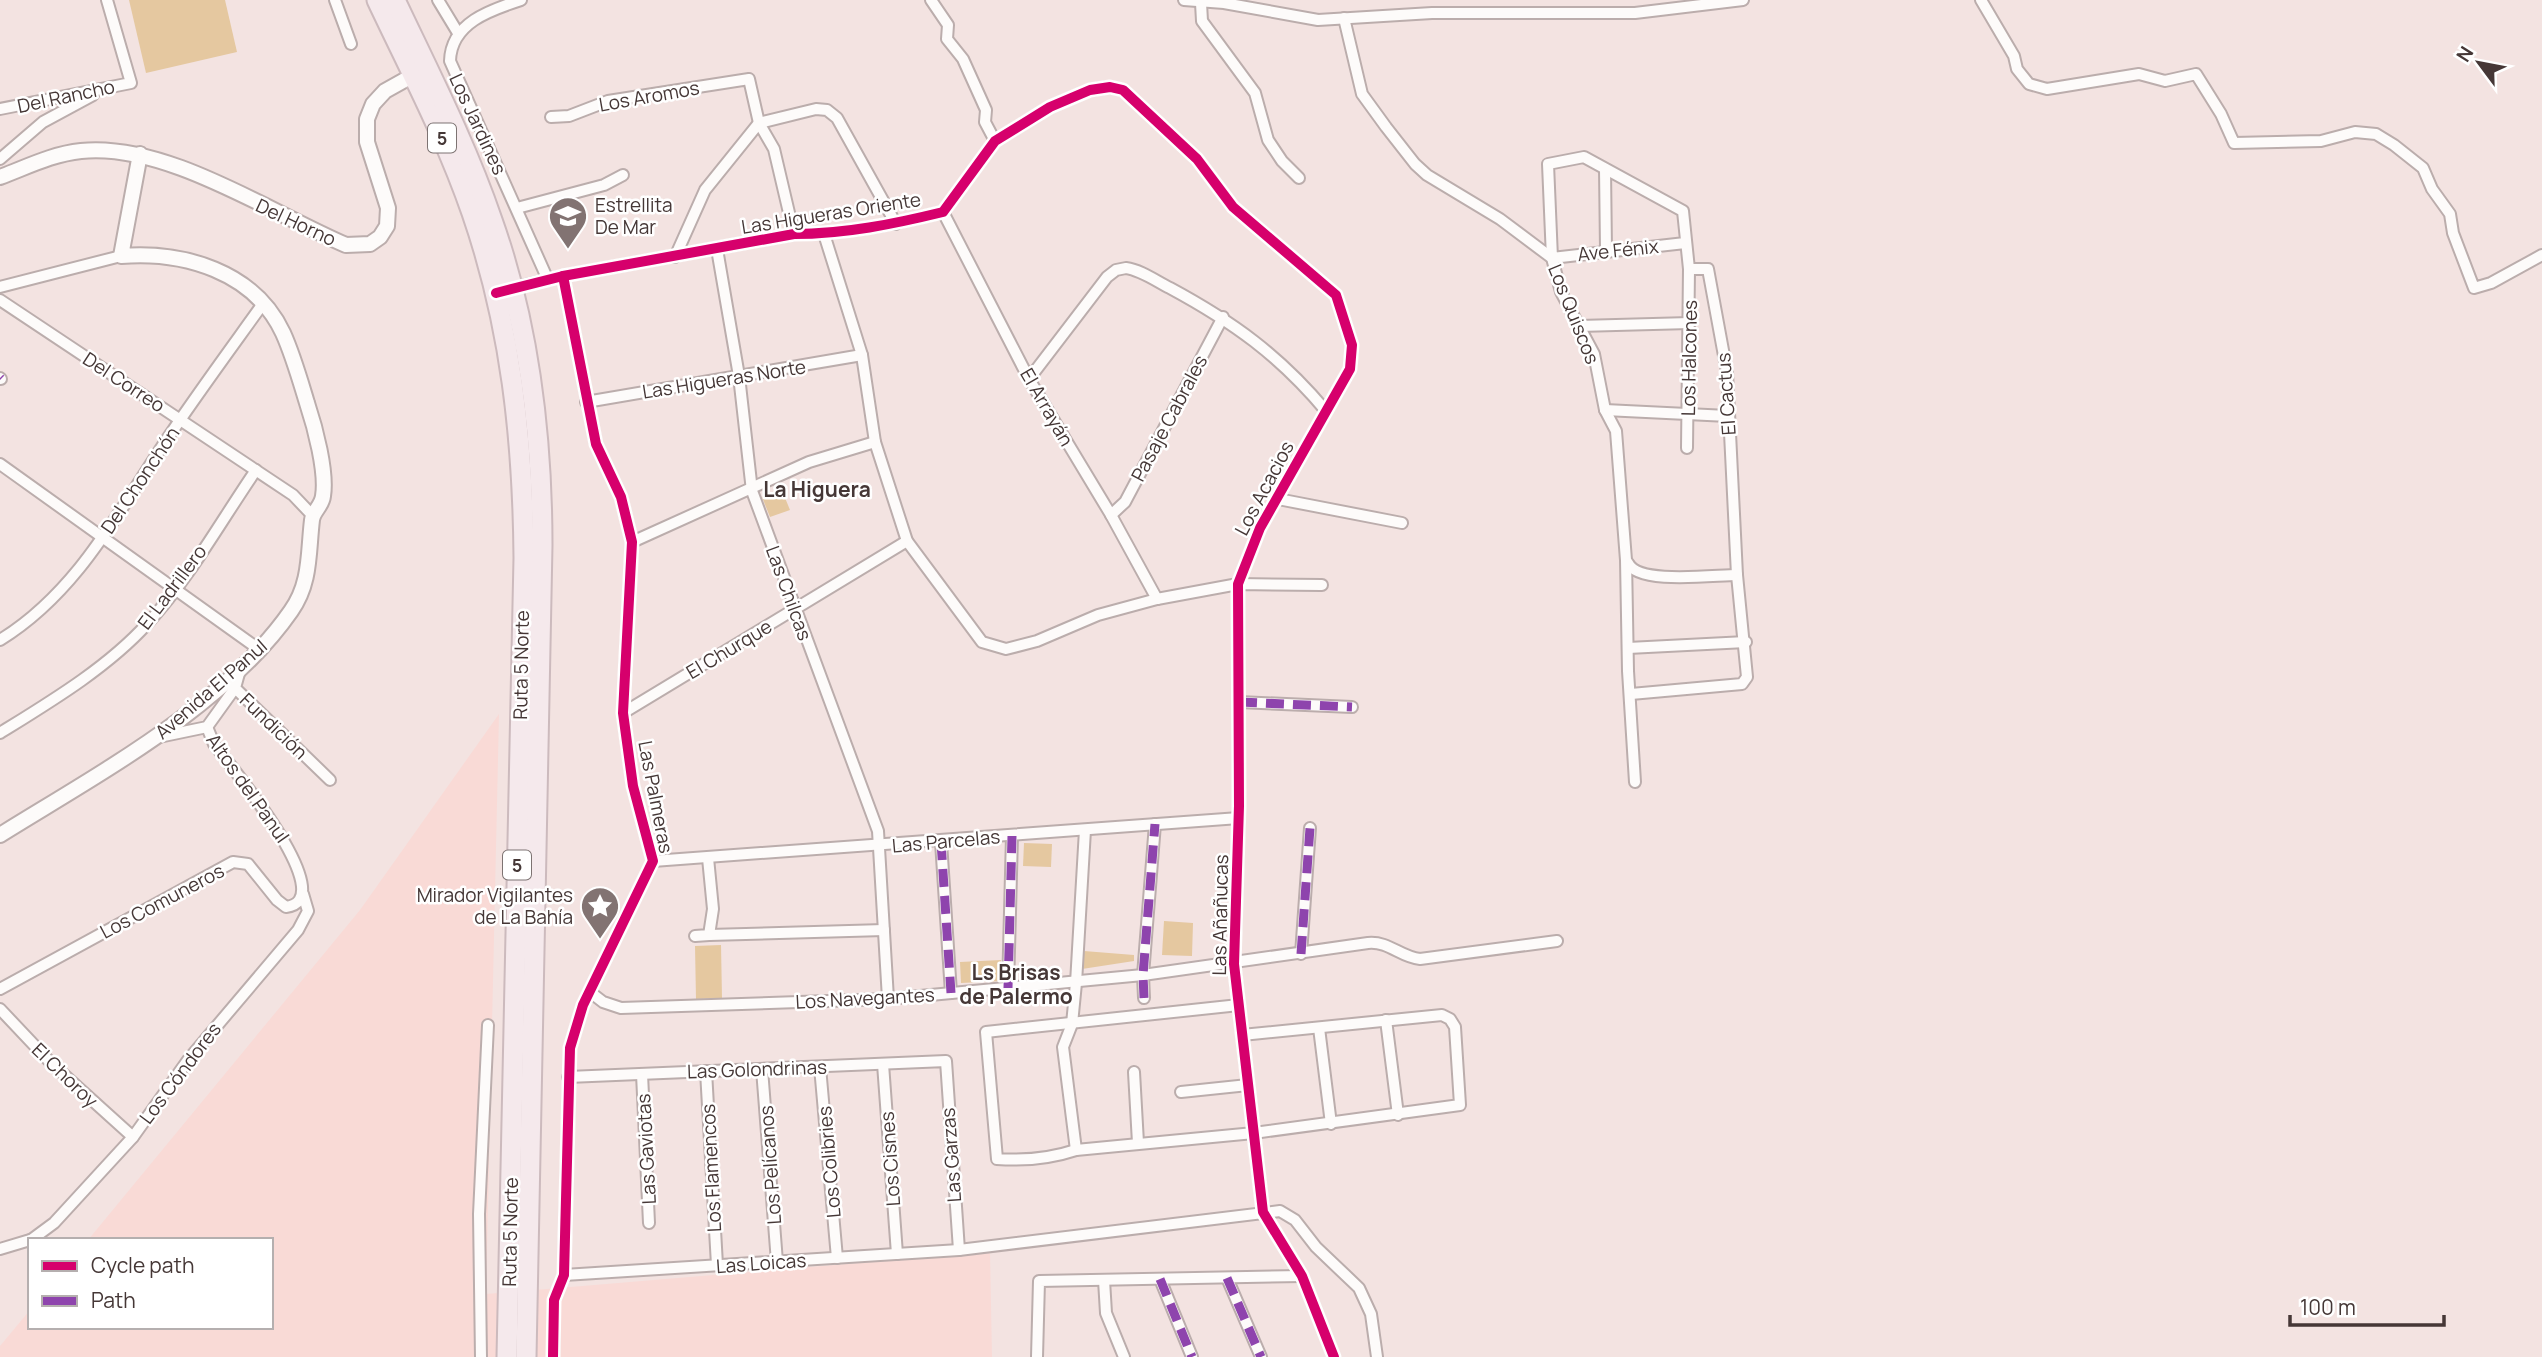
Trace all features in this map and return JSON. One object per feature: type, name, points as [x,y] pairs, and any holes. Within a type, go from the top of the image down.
[{"type":"highway","name":"Ruta 5 Norte","points":[[377,0],[420,72]]},
{"type":"highway","name":"Ruta 5 Norte","points":[[396,0],[461,185],[505,290],[534,404],[542,522],[526,1357]]},
{"type":"highway","name":"Ruta 5 Norte","points":[[505,290],[517,411],[523,520],[507,1357]]},
{"type":"street","name":"Del Rancho","points":[[0,109],[131,83],[107,0]]},
{"type":"street","points":[[335,0],[351,44]]},
{"type":"street","points":[[438,0],[458,33],[486,12],[521,0]]},
{"type":"street","points":[[931,0],[948,25],[947,39],[963,59],[986,110],[985,122],[995,141]]},
{"type":"street","points":[[1184,0],[1200,4],[1225,1],[1318,20],[1432,13],[1635,13],[1743,0]]},
{"type":"street","points":[[1981,0],[2014,56],[2017,69],[2029,84],[2048,89],[2139,74],[2165,81],[2196,74],[2221,114],[2234,143],[2320,141],[2355,132],[2376,134],[2423,167],[2432,189],[2450,214],[2453,233],[2473,288],[2491,284],[2542,255]]},
{"type":"street","points":[[1200,4],[1202,21],[1255,93],[1268,140],[1282,161],[1299,178]]},
{"type":"street","name":"Los Quiscos","points":[[1345,18],[1362,94],[1415,164],[1552,258],[1561,292],[1594,354],[1605,410],[1616,431],[1626,560],[1635,782]]},
{"type":"street","name":"Los Jardines","points":[[458,33],[450,55],[452,72],[548,280]]},
{"type":"street","name":"Del Horno","points":[[0,179],[47,158],[79,151],[113,150],[140,154],[178,167],[346,245],[364,246],[380,237],[389,214],[367,142],[367,119],[373,104],[384,91],[420,72]]},
{"type":"street","name":"Los Aromos","points":[[551,117],[569,116],[608,101],[749,79],[759,123]]},
{"type":"street","points":[[0,159],[60,111],[115,86]]},
{"type":"street","name":"Las Higueras Oriente","points":[[505,290],[564,276],[794,234],[824,234],[896,223],[943,212],[995,141],[1050,107],[1090,90],[1110,86],[1130,93],[1196,159],[1233,207],[1336,295],[1353,357],[1350,369],[1326,411]]},
{"type":"street","points":[[675,257],[705,190],[759,123],[816,109],[835,114],[896,223]]},
{"type":"street","points":[[759,123],[774,149],[794,234]]},
{"type":"street","points":[[121,256],[140,154]]},
{"type":"street","points":[[1552,258],[1548,164],[1584,157],[1683,211],[1689,269]]},
{"type":"street","points":[[1605,169],[1606,250]]},
{"type":"street","points":[[517,208],[604,185],[624,175]]},
{"type":"street","name":"El Arrayán","points":[[943,212],[1029,379],[1111,515],[1157,599]]},
{"type":"street","points":[[824,234],[862,355],[875,442],[907,541],[972,633],[994,647],[1006,649],[1037,641],[1098,615],[1157,599],[1238,584],[1322,585]]},
{"type":"street","name":"Ave Fénix","points":[[1552,258],[1685,243]]},
{"type":"street","name":"Las Chilcas","points":[[717,249],[739,376],[752,491],[878,831],[888,999]]},
{"type":"street","name":"Avenida El Panul","points":[[0,287],[121,256],[158,254],[202,264],[229,276],[262,305],[282,332],[314,424],[323,496],[313,516],[305,586],[292,610],[260,650],[159,737],[0,835]]},
{"type":"street","points":[[1029,379],[1107,277],[1121,268],[1135,270],[1223,317],[1276,357],[1326,411]]},
{"type":"street","name":"Los Halcones","points":[[1687,448],[1689,269]]},
{"type":"street","name":"El Cactus","points":[[1631,694],[1742,684],[1747,677],[1746,642],[1737,575],[1727,372],[1708,269],[1689,269]]},
{"type":"street","name":"Las Palmeras","points":[[553,1357],[554,1300],[564,1275],[568,1077],[573,1034],[590,992],[653,862],[633,786],[623,713],[632,542],[621,497],[596,444],[564,276]]},
{"type":"street","name":"Del Correo","points":[[0,300],[299,499],[313,516]]},
{"type":"street","name":"Del Chonchón","points":[[0,640],[56,597],[81,568],[180,419],[262,305]]},
{"type":"street","name":"Pasaje Cabrales","points":[[1111,515],[1125,502],[1223,317]]},
{"type":"street","points":[[1579,326],[1690,323]]},
{"type":"street","name":"Las Higueras Norte","points":[[586,402],[862,355]]},
{"type":"street","points":[[1605,410],[1728,416]]},
{"type":"street","name":"Los Acacios","points":[[1238,584],[1253,544],[1326,411]]},
{"type":"street","points":[[632,542],[752,491],[810,462],[875,442]]},
{"type":"street","points":[[0,464],[260,650]]},
{"type":"street","name":"El Ladrillero","points":[[0,733],[123,647],[157,613],[256,470]]},
{"type":"street","points":[[1278,499],[1402,523]]},
{"type":"street","name":"El Churque","points":[[623,713],[907,541]]},
{"type":"street","points":[[1626,560],[1631,570],[1639,574],[1737,575]]},
{"type":"street","name":"Las Añañucas","points":[[1238,584],[1239,818],[1234,964],[1263,1212],[1302,1276],[1334,1357]]},
{"type":"street","points":[[1628,648],[1746,642]]},
{"type":"street","name":"Fundición","points":[[242,666],[235,688],[330,780]]},
{"type":"street","name":"Altos del Panul","points":[[159,737],[206,727],[235,688]]},
{"type":"street","points":[[1239,702],[1352,707]]},
{"type":"street","name":"Altos del Panul","points":[[206,727],[214,744],[290,848],[304,886],[303,894]]},
{"type":"street","name":"Las Parcelas","points":[[653,862],[1239,818]]},
{"type":"street","points":[[1144,998],[1143,975],[1156,824]]},
{"type":"street","points":[[1301,954],[1310,828]]},
{"type":"street","points":[[1076,1150],[1063,1047],[1072,1024],[1085,830]]},
{"type":"street","points":[[1008,988],[1012,836]]},
{"type":"street","points":[[941,842],[951,993]]},
{"type":"street","points":[[708,858],[713,909],[709,935]]},
{"type":"street","name":"Los Comuneros","points":[[0,989],[233,862],[248,864],[277,900],[286,907],[295,906],[303,894]]},
{"type":"street","name":"Los Cóndores","points":[[34,1238],[54,1223],[133,1137],[187,1060],[302,924],[308,911],[303,894]]},
{"type":"street","points":[[695,936],[884,930]]},
{"type":"street","name":"Los Navegantes","points":[[590,992],[603,1002],[621,1008],[888,999],[1076,983],[1234,964],[1375,942],[1420,959],[1557,942]]},
{"type":"street","points":[[1239,1005],[986,1032],[997,1159],[1026,1161],[1056,1157],[1076,1150],[1331,1124],[1460,1105],[1456,1032],[1453,1023],[1441,1015],[1242,1035]]},
{"type":"street","name":"El Choroy","points":[[0,1009],[51,1063],[133,1137]]},
{"type":"street","points":[[1386,1020],[1398,1115]]},
{"type":"street","points":[[481,1357],[479,1214],[488,1025]]},
{"type":"street","points":[[1319,1028],[1331,1124]]},
{"type":"street","name":"Las Golondrinas","points":[[568,1077],[946,1061]]},
{"type":"street","name":"Las Garzas","points":[[946,1061],[959,1250]]},
{"type":"street","name":"Los Cisnes","points":[[883,1064],[897,1254]]},
{"type":"street","name":"Los Colibries","points":[[820,1066],[837,1258]]},
{"type":"street","name":"Los Pelícanos","points":[[762,1069],[777,1262]]},
{"type":"street","name":"Los Flamencos","points":[[706,1072],[717,1265]]},
{"type":"street","points":[[1134,1072],[1138,1143]]},
{"type":"street","name":"Las Gaviotas","points":[[642,1074],[649,1223]]},
{"type":"street","points":[[1181,1093],[1248,1085]]},
{"type":"street","points":[[1263,1212],[1280,1212],[1290,1216],[1316,1247],[1359,1288],[1371,1314],[1377,1357]]},
{"type":"street","name":"Las Loicas","points":[[564,1275],[959,1250],[1263,1212]]},
{"type":"street","name":"Los Cóndores","points":[[0,1249],[28,1241]]},
{"type":"street","points":[[1037,1357],[1039,1282],[1302,1276]]},
{"type":"street","points":[[1227,1278],[1261,1357]]},
{"type":"street","points":[[1160,1279],[1192,1357]]},
{"type":"street","points":[[1104,1280],[1106,1313],[1124,1357]]},
{"type":"shaded area","points":[[129,0],[225,0],[237,52],[146,73]]},
{"type":"shaded area","points":[[781,488],[790,510],[770,517],[762,497]]},
{"type":"shaded area","points":[[499,714],[486,1294],[990,1252],[992,1357],[0,1357],[0,1346],[28,1312],[28,1329],[273,1329],[273,1238],[90,1238],[360,910]]},
{"type":"shaded area","points":[[1024,843],[1052,844],[1051,867],[1023,866]]},
{"type":"shaded area","points":[[1164,921],[1193,923],[1192,956],[1162,955]]},
{"type":"shaded area","points":[[721,945],[722,998],[696,999],[695,946]]},
{"type":"shaded area","points":[[1084,951],[1134,955],[1134,961],[1082,969]]},
{"type":"shaded area","points":[[1001,960],[1002,981],[961,983],[960,962]]},
{"type":"marked path","points":[[1239,702],[1352,707]]},
{"type":"marked path","points":[[1144,998],[1143,975],[1155,824]]},
{"type":"marked path","points":[[1301,954],[1310,828]]},
{"type":"marked path","points":[[1008,988],[1012,836]]},
{"type":"marked path","points":[[941,842],[951,993]]},
{"type":"marked path","points":[[1227,1278],[1261,1357]]},
{"type":"marked path","points":[[1160,1279],[1192,1357]]},
{"type":"cycle path","points":[[496,293],[563,276],[794,234],[869,228],[943,212],[995,141],[1050,107],[1090,90],[1110,87],[1123,90],[1197,159],[1233,207],[1336,295],[1352,345],[1350,369],[1260,528],[1238,584],[1239,806],[1234,964],[1263,1212],[1302,1276],[1334,1357]]},
{"type":"cycle path","points":[[553,1357],[554,1300],[564,1275],[570,1048],[583,1005],[653,861],[633,786],[623,713],[632,542],[621,497],[596,444],[563,276]]},
{"type":"place","name":"Estrellita De Mar","points":[[568,250]]},
{"type":"place","name":"Mirador Vigilantes de La Bahía","points":[[600,940]]},
{"type":"district","name":"La Higuera","points":[[817,489]]},
{"type":"district","name":"Ls Brisas de Palermo","points":[[1016,984]]}]
